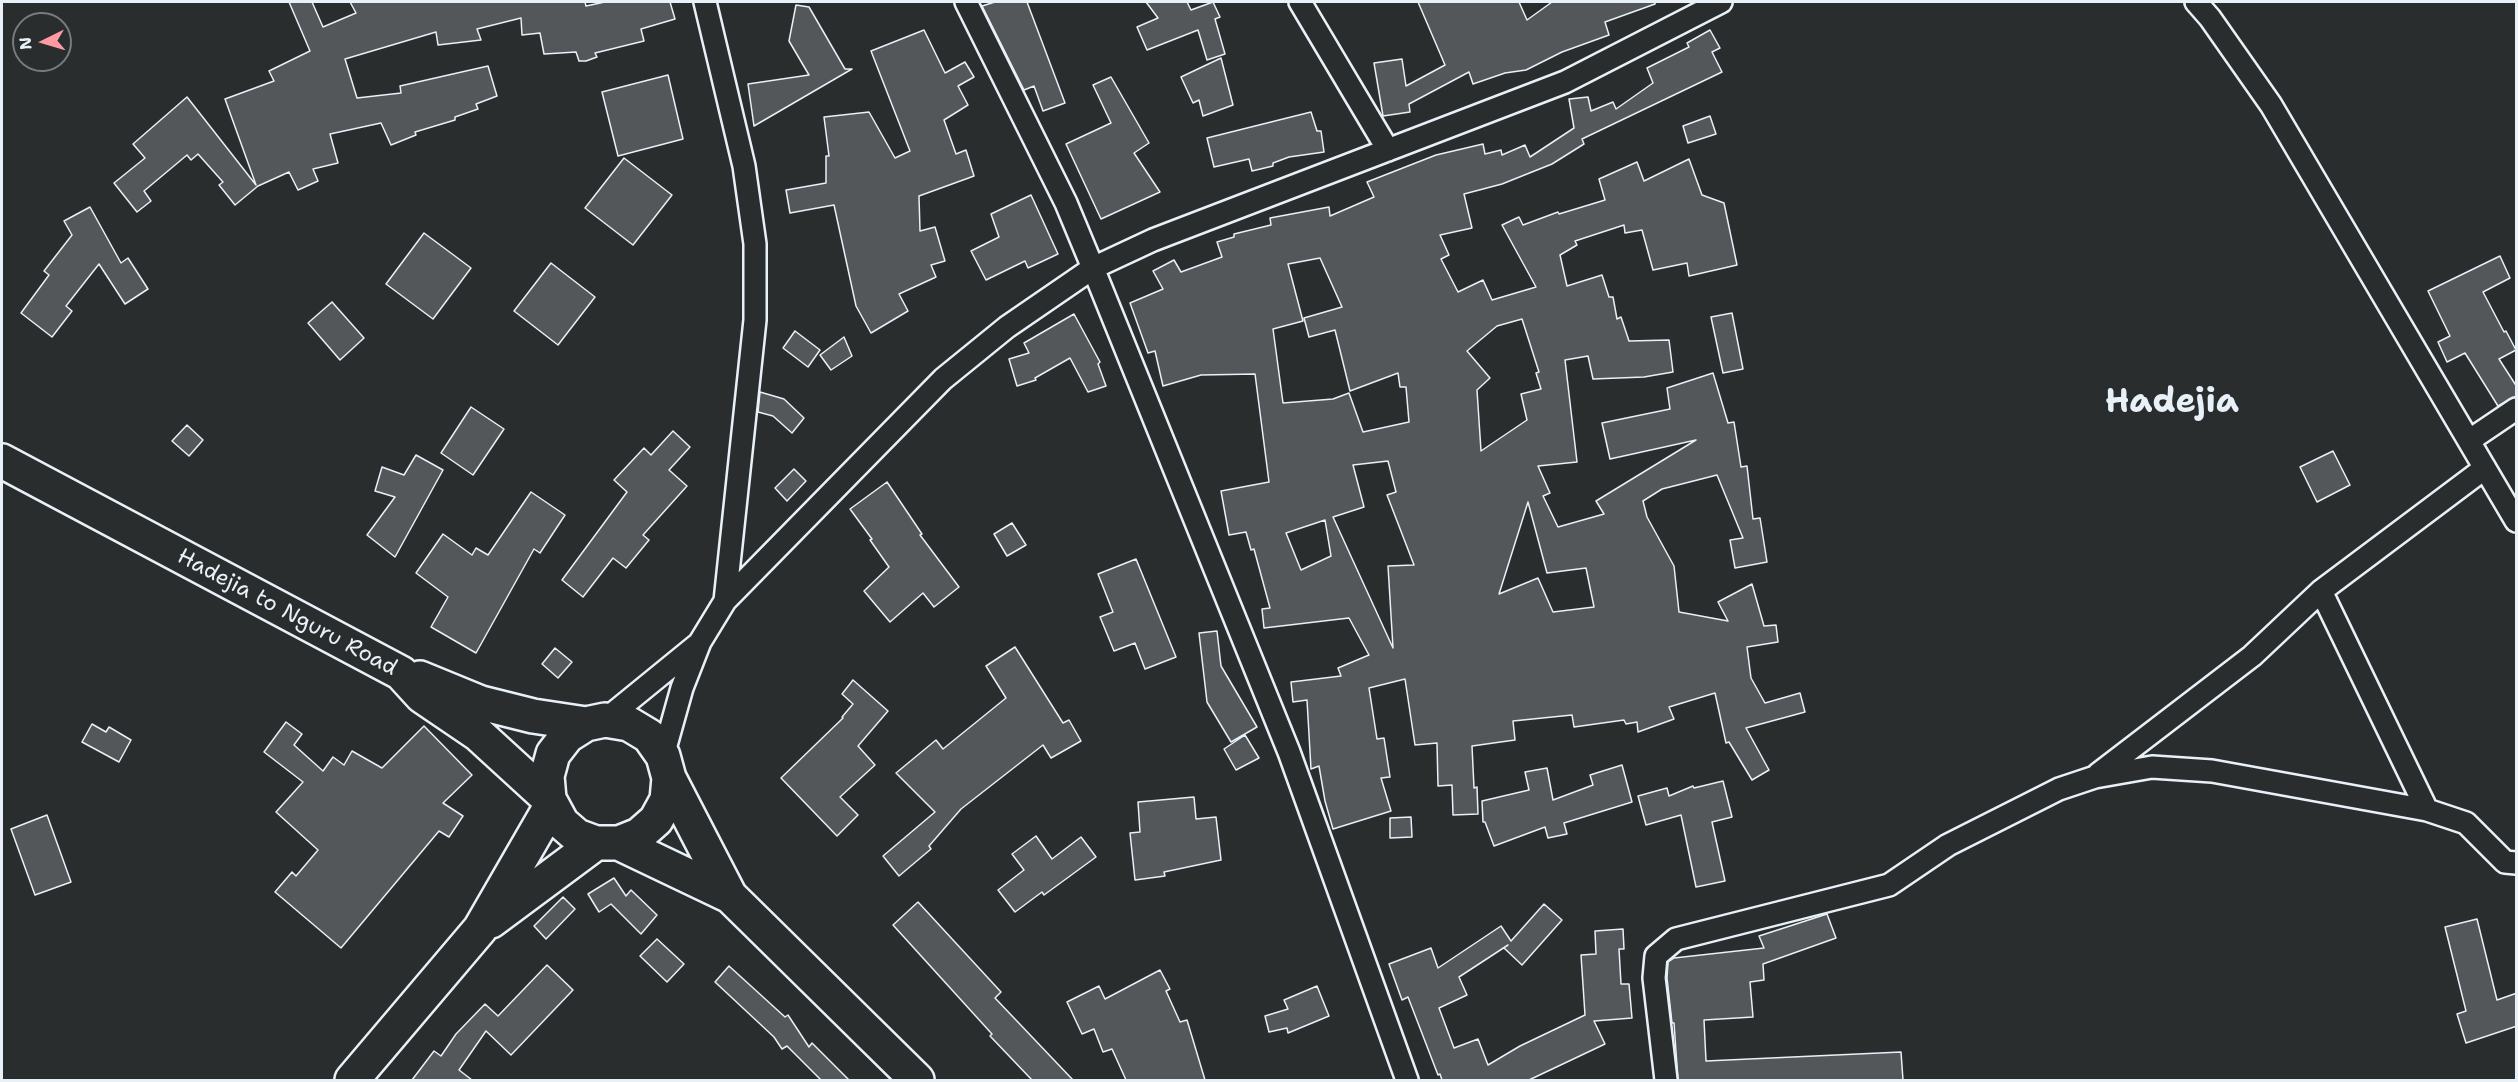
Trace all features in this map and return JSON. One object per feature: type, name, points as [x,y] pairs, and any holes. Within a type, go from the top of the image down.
[{"type":"main road","name":"Hadejia to Nguru Road","points":[[2,461],[401,673],[422,696],[478,734],[550,802]]},
{"type":"main road","points":[[401,673],[430,680],[481,703],[533,716],[629,724],[649,736],[730,896],[917,1080]]},
{"type":"main road","points":[[596,722],[567,736],[553,754],[547,776],[550,802],[562,823],[577,836],[607,843],[730,896]]},
{"type":"main road","points":[[480,929],[607,843],[639,836],[656,820],[667,801],[666,767]]},
{"type":"main road","points":[[352,1080],[480,929],[550,802]]},
{"type":"street","points":[[705,2],[744,166],[755,244],[755,320],[724,601]]},
{"type":"street","points":[[966,2],[1066,203],[1093,268],[1289,752],[1407,1080]]},
{"type":"street","points":[[1300,2],[1388,150]]},
{"type":"street","points":[[666,767],[682,688],[700,642],[724,601],[943,379],[1007,327],[1093,268],[1153,240],[1565,82],[1721,2]]},
{"type":"street","points":[[2196,2],[2211,18],[2271,105],[2517,521]]},
{"type":"street","points":[[2470,440],[2517,409]]},
{"type":"street","points":[[2096,777],[2252,656],[2321,591],[2485,468]]},
{"type":"street","points":[[2321,591],[2427,810]]},
{"type":"street","points":[[596,722],[700,642]]},
{"type":"street","points":[[1666,1080],[1654,978],[1656,956],[1676,939],[1889,885],[1948,845],[2059,789],[2096,777],[2152,767],[2212,771],[2427,810],[2466,823],[2505,862],[2517,863]]},
{"type":"building","points":[[289,2],[312,2],[323,27],[356,13],[350,2],[585,2],[586,6],[605,2],[670,2],[675,19],[641,29],[644,41],[595,53],[597,57],[586,61],[579,61],[576,52],[544,54],[540,33],[522,35],[521,18],[477,29],[481,40],[438,45],[436,32],[345,59],[357,98],[401,93],[400,86],[488,66],[497,96],[476,104],[478,109],[455,117],[455,120],[415,132],[416,135],[391,145],[381,123],[330,134],[338,163],[313,169],[318,181],[298,190],[289,172],[258,186],[235,205],[219,185],[223,182],[198,154],[191,160],[187,155],[144,191],[151,201],[137,212],[114,183],[145,158],[133,144],[187,97],[256,185],[225,99],[274,81],[269,71],[310,51]]},
{"type":"building","points":[[995,2],[1027,2],[1065,103],[1043,111],[1034,86],[1024,90],[982,6]]},
{"type":"building","points":[[1146,2],[1187,2],[1191,10],[1213,2],[1220,17],[1215,19],[1225,54],[1207,60],[1198,30],[1147,50],[1137,27],[1158,18]]},
{"type":"building","points":[[1418,2],[1519,2],[1527,20],[1552,2],[1655,2],[1655,4],[1605,22],[1609,35],[1562,52],[1526,70],[1505,73],[1473,84],[1469,72],[1409,104],[1410,112],[1383,116],[1374,63],[1402,59],[1406,86],[1445,65]]},
{"type":"building","points":[[796,5],[809,7],[845,69],[852,69],[754,126],[748,84],[809,75],[789,41]]},
{"type":"building","points":[[924,30],[945,73],[965,62],[974,77],[958,86],[968,105],[944,120],[956,154],[966,150],[974,176],[919,196],[920,231],[935,227],[945,261],[931,265],[936,277],[899,294],[908,311],[871,333],[856,306],[834,205],[790,213],[786,190],[826,183],[826,156],[829,156],[824,117],[869,112],[895,158],[910,151],[871,51]]},
{"type":"building","points":[[1710,30],[1720,48],[1712,52],[1722,72],[1582,139],[1584,144],[1552,164],[1502,184],[1464,194],[1472,228],[1440,235],[1449,255],[1441,259],[1458,292],[1483,280],[1492,300],[1536,287],[1502,225],[1519,217],[1523,225],[1558,212],[1559,214],[1605,200],[1599,179],[1637,162],[1644,181],[1689,159],[1702,195],[1724,203],[1737,265],[1689,276],[1687,263],[1653,270],[1642,230],[1625,233],[1624,225],[1575,241],[1577,245],[1560,255],[1567,286],[1602,275],[1609,297],[1613,297],[1617,319],[1621,317],[1629,341],[1669,340],[1673,372],[1644,377],[1593,379],[1588,356],[1565,360],[1577,462],[1538,466],[1550,493],[1543,496],[1558,527],[1604,514],[1596,501],[1696,440],[1610,459],[1602,423],[1670,409],[1667,388],[1713,373],[1728,423],[1734,422],[1741,467],[1747,466],[1753,519],[1760,518],[1767,562],[1735,568],[1730,540],[1743,538],[1717,475],[1662,489],[1643,501],[1647,517],[1674,566],[1679,612],[1728,621],[1718,602],[1752,584],[1764,626],[1776,625],[1778,642],[1747,647],[1751,678],[1765,703],[1800,693],[1805,712],[1746,728],[1769,770],[1752,780],[1729,742],[1726,743],[1715,693],[1669,707],[1674,719],[1638,732],[1637,722],[1626,724],[1624,720],[1574,727],[1572,715],[1513,721],[1515,740],[1472,746],[1478,814],[1453,815],[1452,785],[1438,786],[1437,743],[1415,745],[1405,679],[1369,688],[1377,739],[1384,738],[1390,777],[1381,778],[1391,811],[1333,829],[1319,766],[1311,769],[1307,700],[1293,702],[1291,682],[1341,676],[1338,668],[1369,655],[1349,618],[1264,628],[1262,609],[1270,608],[1254,549],[1251,550],[1246,532],[1229,535],[1221,491],[1269,482],[1255,374],[1201,375],[1163,386],[1155,351],[1148,353],[1130,303],[1163,289],[1153,271],[1174,260],[1181,272],[1222,257],[1217,242],[1234,237],[1234,234],[1271,225],[1270,218],[1329,207],[1330,216],[1374,197],[1367,182],[1436,155],[1483,144],[1485,154],[1501,150],[1502,155],[1525,145],[1530,157],[1574,128],[1569,99],[1588,97],[1591,111],[1613,102],[1616,109],[1653,83],[1647,68],[1689,47],[1687,43]],"holes":[[[1320,258],[1342,307],[1304,318],[1309,337],[1335,330],[1350,391],[1398,373],[1400,387],[1406,387],[1409,422],[1363,432],[1349,393],[1333,399],[1283,403],[1273,329],[1303,321],[1288,264]],[[1522,319],[1539,372],[1536,373],[1541,389],[1521,394],[1527,420],[1481,451],[1477,390],[1490,378],[1467,351],[1497,326]],[[1388,461],[1396,492],[1387,495],[1414,565],[1388,566],[1393,648],[1333,517],[1364,507],[1353,465]],[[1528,502],[1547,573],[1586,568],[1594,607],[1553,612],[1538,578],[1499,594]],[[1325,520],[1331,556],[1301,570],[1286,533]]]},
{"type":"building","points":[[1221,58],[1233,105],[1203,116],[1199,100],[1193,103],[1181,77]]},
{"type":"building","points":[[668,75],[683,139],[618,156],[602,92]]},
{"type":"building","points":[[1111,77],[1149,143],[1134,153],[1160,192],[1101,219],[1066,144],[1111,123],[1093,85]]},
{"type":"building","points":[[1311,112],[1317,131],[1321,131],[1324,152],[1289,157],[1273,163],[1273,166],[1252,171],[1249,159],[1214,167],[1207,138]]},
{"type":"building","points":[[1710,116],[1716,134],[1688,143],[1683,126]]},
{"type":"building","points":[[624,158],[672,195],[633,245],[585,208]]},
{"type":"building","points":[[1031,195],[1058,254],[1028,268],[1025,261],[986,280],[971,251],[999,237],[991,214]]},
{"type":"building","points":[[90,207],[121,263],[128,258],[148,289],[125,304],[99,264],[66,306],[72,311],[52,337],[21,313],[49,275],[44,271],[72,235],[64,221]]},
{"type":"building","points":[[424,233],[471,268],[433,319],[386,284]]},
{"type":"building","points":[[2500,256],[2510,278],[2483,292],[2516,350],[2499,359],[2517,387],[2517,396],[2498,406],[2465,353],[2447,362],[2438,342],[2450,336],[2428,291]]},
{"type":"building","points":[[551,263],[595,297],[558,345],[514,311]]},
{"type":"building","points":[[332,302],[364,338],[340,360],[308,323]]},
{"type":"building","points":[[1732,313],[1743,369],[1723,373],[1711,317]]},
{"type":"building","points":[[1074,314],[1100,362],[1098,364],[1106,386],[1088,392],[1070,358],[1035,378],[1036,380],[1017,386],[1009,359],[1029,353],[1024,343]]},
{"type":"building","points":[[795,331],[820,350],[808,367],[783,348]]},
{"type":"building","points":[[844,337],[852,356],[831,370],[820,355]]},
{"type":"building","points":[[760,392],[784,399],[804,418],[792,433],[773,416],[758,412]]},
{"type":"building","points":[[471,407],[504,429],[473,475],[441,453]]},
{"type":"building","points":[[187,425],[203,440],[189,456],[172,441]]},
{"type":"building","points":[[673,431],[690,447],[669,470],[687,486],[643,535],[649,540],[626,568],[613,558],[583,597],[562,580],[627,492],[614,480],[644,448],[651,455]]},
{"type":"building","points":[[2333,451],[2350,485],[2317,502],[2300,467]]},
{"type":"building","points":[[416,455],[443,470],[395,557],[367,535],[395,497],[375,491],[382,467],[404,475]]},
{"type":"building","points":[[794,469],[806,481],[787,501],[775,488]]},
{"type":"building","points":[[887,482],[922,534],[920,535],[959,587],[934,607],[923,593],[890,622],[864,591],[889,567],[850,509]]},
{"type":"building","points":[[531,492],[565,515],[540,553],[534,549],[476,653],[431,627],[448,597],[416,573],[443,534],[472,555],[476,548],[488,555]]},
{"type":"building","points":[[1012,523],[1026,545],[1007,556],[994,534]]},
{"type":"building","points":[[1136,559],[1176,657],[1145,669],[1135,643],[1114,651],[1100,617],[1113,612],[1098,574]]},
{"type":"building","points":[[1217,631],[1221,666],[1257,727],[1231,742],[1207,702],[1199,633]]},
{"type":"building","points":[[1015,647],[1063,723],[1069,720],[1081,741],[1051,758],[1043,745],[961,809],[929,846],[931,849],[899,876],[883,856],[935,812],[896,773],[936,740],[943,749],[1006,698],[986,666]]},
{"type":"building","points":[[555,648],[572,662],[558,678],[542,664]]},
{"type":"building","points":[[853,680],[888,711],[858,746],[875,765],[840,797],[858,815],[837,836],[781,778],[843,718],[853,704],[842,694]]},
{"type":"building","points":[[286,722],[302,734],[294,745],[323,771],[333,757],[344,765],[352,751],[382,768],[424,726],[472,775],[443,803],[463,816],[449,837],[439,831],[341,948],[275,892],[292,872],[296,876],[318,850],[276,812],[303,782],[264,752]]},
{"type":"building","points":[[92,724],[106,732],[109,727],[131,740],[119,762],[82,742]]},
{"type":"building","points":[[1245,735],[1259,758],[1236,770],[1224,749]]},
{"type":"building","points":[[1622,765],[1632,802],[1564,823],[1567,834],[1548,838],[1545,827],[1494,846],[1485,822],[1483,822],[1482,801],[1529,790],[1525,772],[1547,768],[1553,800],[1593,785],[1590,775]]},
{"type":"building","points":[[1723,781],[1732,817],[1712,822],[1725,881],[1696,887],[1681,815],[1646,825],[1638,796],[1667,788],[1669,796],[1693,786],[1694,788]]},
{"type":"building","points":[[1194,797],[1196,819],[1216,817],[1221,860],[1164,872],[1165,876],[1135,880],[1130,833],[1140,832],[1138,802]]},
{"type":"building","points":[[47,815],[71,882],[35,895],[11,829]]},
{"type":"building","points":[[1411,817],[1412,837],[1390,838],[1390,818]]},
{"type":"building","points":[[1036,836],[1052,859],[1081,837],[1096,857],[1044,895],[1042,892],[1015,912],[998,890],[1024,870],[1012,854]]},
{"type":"building","points":[[614,878],[626,896],[631,890],[657,915],[641,934],[611,904],[599,912],[588,894]]},
{"type":"building","points":[[563,897],[575,909],[546,939],[534,926]]},
{"type":"building","points":[[918,902],[1001,992],[995,998],[1073,1080],[1032,1080],[990,1036],[992,1034],[893,925]]},
{"type":"building","points":[[1544,904],[1562,920],[1522,965],[1504,948],[1508,945],[1459,977],[1467,995],[1439,1008],[1454,1048],[1478,1039],[1488,1065],[1520,1046],[1585,1015],[1581,955],[1596,954],[1595,931],[1623,929],[1624,949],[1619,949],[1621,984],[1629,984],[1632,1018],[1594,1021],[1605,1044],[1529,1080],[1442,1080],[1440,1074],[1438,1075],[1408,997],[1402,1000],[1389,964],[1431,948],[1438,968],[1501,926],[1511,941]]},
{"type":"building","points":[[1827,914],[1836,938],[1763,964],[1764,980],[1750,982],[1753,1017],[1704,1020],[1706,1061],[1901,1052],[1903,1080],[1678,1080],[1674,1023],[1672,1023],[1667,978],[1668,962],[1674,958],[1764,948],[1759,936]]},
{"type":"building","points":[[2477,919],[2497,1000],[2517,993],[2517,1026],[2466,1043],[2457,1014],[2466,1011],[2445,927]]},
{"type":"building","points":[[657,939],[684,964],[667,982],[640,956]]},
{"type":"building","points":[[547,965],[573,990],[511,1055],[486,1031],[459,1070],[472,1080],[412,1080],[434,1051],[441,1056],[456,1034],[485,1004],[498,1016]]},
{"type":"building","points":[[729,966],[785,1017],[788,1015],[809,1047],[812,1043],[849,1080],[821,1080],[787,1046],[782,1049],[774,1037],[715,982]]},
{"type":"building","points":[[1160,970],[1170,989],[1166,991],[1180,1022],[1187,1020],[1205,1080],[1126,1080],[1112,1049],[1103,1052],[1094,1029],[1082,1034],[1067,1002],[1099,986],[1105,999]]},
{"type":"building","points":[[1317,986],[1329,1016],[1288,1033],[1287,1028],[1269,1032],[1265,1016],[1288,1009],[1284,1000]]},
{"type":"district","name":"Hadejia","points":[[2172,403]]}]
